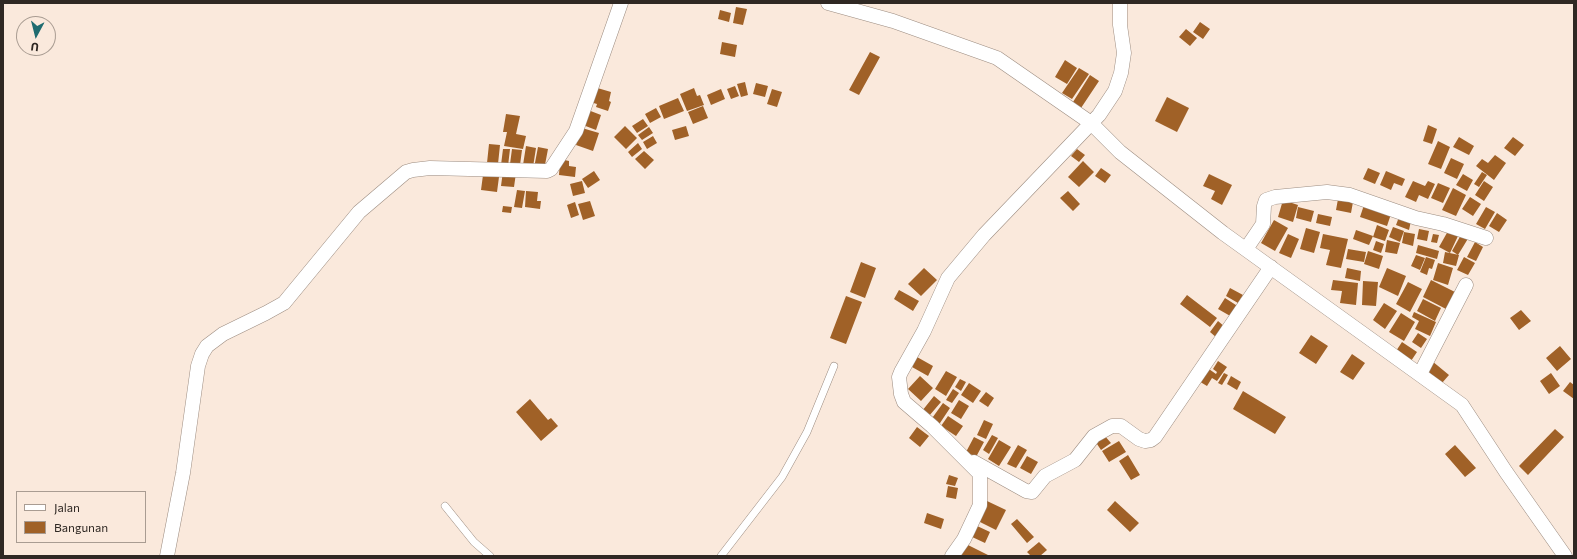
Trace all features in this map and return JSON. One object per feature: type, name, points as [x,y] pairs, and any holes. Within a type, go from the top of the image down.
[{"type":"street","points":[[167,556],[183,473],[198,366],[202,354],[207,346],[223,334],[284,303],[359,212],[406,172],[430,168],[546,171],[551,169],[576,131],[621,3]]},
{"type":"street","points":[[828,3],[893,21],[997,58],[1091,123],[1120,152],[1246,250],[1462,405],[1564,556]]},
{"type":"street","points":[[952,556],[964,539],[980,505],[980,474],[904,402],[901,394],[899,378],[900,372],[924,331],[948,278],[984,235],[1099,115],[1115,90],[1121,73],[1124,53],[1120,25],[1120,3]]},
{"type":"street","points":[[1246,250],[1263,224],[1264,206],[1266,200],[1275,197],[1327,192],[1350,195],[1416,218],[1443,224],[1486,238]]},
{"type":"street","points":[[963,457],[1026,491],[1032,492],[1045,476],[1075,460],[1094,436],[1112,426],[1121,426],[1139,439],[1145,441],[1151,440],[1155,437],[1271,268]]},
{"type":"street","points":[[1420,374],[1466,286]]},
{"type":"lane","points":[[721,556],[782,477],[806,432],[834,366]]},
{"type":"lane","points":[[445,506],[474,542],[490,556]]},
{"type":"building","points":[[736,7],[747,9],[743,25],[733,23]]},
{"type":"building","points":[[720,10],[731,13],[729,22],[718,19]]},
{"type":"building","points":[[1200,22],[1210,29],[1203,39],[1193,32]]},
{"type":"building","points":[[1186,29],[1197,38],[1190,46],[1179,37]]},
{"type":"building","points":[[722,42],[737,45],[735,57],[720,54]]},
{"type":"building","points":[[870,52],[880,57],[859,95],[849,90]]},
{"type":"building","points":[[1065,60],[1077,68],[1067,84],[1055,77]]},
{"type":"building","points":[[1079,68],[1089,74],[1072,99],[1062,93]]},
{"type":"building","points":[[1090,75],[1099,81],[1081,108],[1073,102]]},
{"type":"building","points":[[745,82],[748,95],[741,97],[737,84]]},
{"type":"building","points":[[756,83],[768,86],[765,97],[753,94]]},
{"type":"building","points":[[735,86],[739,96],[731,99],[727,89]]},
{"type":"building","points":[[594,87],[611,92],[609,101],[611,102],[608,111],[596,107],[597,104],[590,102]]},
{"type":"building","points":[[694,88],[697,96],[700,95],[704,105],[687,111],[680,94]]},
{"type":"building","points":[[721,89],[725,99],[711,105],[707,95]]},
{"type":"building","points":[[772,89],[782,92],[777,107],[767,104]]},
{"type":"building","points":[[1167,97],[1189,108],[1177,132],[1155,121]]},
{"type":"building","points":[[678,98],[684,111],[664,119],[659,106]]},
{"type":"building","points":[[703,106],[708,118],[693,124],[688,112]]},
{"type":"building","points":[[656,108],[661,117],[650,123],[645,114]]},
{"type":"building","points":[[588,110],[601,115],[596,130],[583,125]]},
{"type":"building","points":[[506,114],[520,116],[516,134],[526,136],[523,149],[504,146],[507,132],[503,132]]},
{"type":"building","points":[[643,119],[648,126],[637,133],[632,126]]},
{"type":"building","points":[[1428,125],[1437,129],[1432,144],[1423,141]]},
{"type":"building","points":[[625,126],[637,138],[626,149],[614,137]]},
{"type":"building","points":[[686,126],[689,136],[675,140],[672,130]]},
{"type":"building","points":[[649,127],[653,133],[642,140],[638,135]]},
{"type":"building","points":[[582,128],[599,133],[593,151],[576,145]]},
{"type":"building","points":[[653,136],[657,143],[647,149],[643,142]]},
{"type":"building","points":[[1459,137],[1474,146],[1469,155],[1453,147]]},
{"type":"building","points":[[1513,137],[1524,145],[1515,156],[1504,148]]},
{"type":"building","points":[[1438,141],[1450,147],[1441,169],[1428,164]]},
{"type":"building","points":[[638,143],[642,149],[632,157],[628,152]]},
{"type":"building","points":[[489,144],[500,145],[498,164],[487,163]]},
{"type":"building","points":[[526,146],[536,148],[533,167],[523,165]]},
{"type":"building","points":[[538,147],[548,149],[544,170],[534,168]]},
{"type":"building","points":[[503,149],[510,149],[508,166],[501,165]]},
{"type":"building","points":[[512,149],[522,150],[520,165],[510,164]]},
{"type":"building","points":[[1077,149],[1085,155],[1079,162],[1071,156]]},
{"type":"building","points":[[644,151],[654,160],[645,169],[635,159]]},
{"type":"building","points":[[1495,155],[1506,163],[1494,180],[1476,166],[1482,159],[1488,163]]},
{"type":"building","points":[[1451,158],[1464,164],[1457,179],[1444,173]]},
{"type":"building","points":[[560,159],[569,161],[569,166],[576,167],[575,177],[559,175]]},
{"type":"building","points":[[1083,161],[1094,172],[1079,187],[1068,177]]},
{"type":"building","points":[[1101,168],[1111,175],[1105,183],[1095,176]]},
{"type":"building","points":[[1368,168],[1380,173],[1375,184],[1363,179]]},
{"type":"building","points":[[503,171],[516,173],[514,187],[501,186]]},
{"type":"building","points":[[594,171],[600,180],[588,188],[582,179]]},
{"type":"building","points":[[1386,171],[1405,179],[1402,186],[1394,183],[1391,190],[1380,185]]},
{"type":"building","points":[[1482,172],[1487,175],[1479,187],[1474,184]]},
{"type":"building","points":[[1209,174],[1232,185],[1222,205],[1211,199],[1215,191],[1203,186]]},
{"type":"building","points":[[1463,174],[1473,180],[1467,191],[1456,185]]},
{"type":"building","points":[[483,175],[499,177],[497,192],[481,190]]},
{"type":"building","points":[[582,181],[585,193],[573,196],[570,184]]},
{"type":"building","points":[[1413,181],[1425,186],[1428,181],[1435,184],[1428,199],[1419,195],[1416,202],[1405,197]]},
{"type":"building","points":[[1484,181],[1493,187],[1484,201],[1475,195]]},
{"type":"building","points":[[1438,183],[1450,188],[1443,203],[1431,198]]},
{"type":"building","points":[[1453,188],[1466,195],[1456,216],[1442,210]]},
{"type":"building","points":[[517,190],[525,191],[522,208],[514,207]]},
{"type":"building","points":[[526,191],[538,192],[537,201],[541,201],[540,209],[525,207]]},
{"type":"building","points":[[1068,191],[1080,204],[1073,211],[1060,198]]},
{"type":"building","points":[[1470,197],[1481,204],[1473,216],[1462,209]]},
{"type":"building","points":[[1338,199],[1353,202],[1351,213],[1336,210]]},
{"type":"building","points":[[1283,200],[1298,205],[1293,222],[1278,217]]},
{"type":"building","points":[[590,201],[595,216],[583,220],[578,204]]},
{"type":"building","points":[[575,202],[579,215],[571,218],[567,205]]},
{"type":"building","points":[[1365,202],[1392,211],[1387,226],[1360,217]]},
{"type":"building","points":[[503,206],[512,207],[511,213],[502,212]]},
{"type":"building","points":[[1298,207],[1314,211],[1311,222],[1296,218]]},
{"type":"building","points":[[1486,207],[1495,212],[1485,229],[1476,224]]},
{"type":"building","points":[[1497,213],[1507,220],[1499,232],[1489,226]]},
{"type":"building","points":[[1318,214],[1332,217],[1330,226],[1316,223]]},
{"type":"building","points":[[1399,217],[1411,221],[1409,230],[1396,225]]},
{"type":"building","points":[[1274,220],[1288,228],[1275,251],[1261,243]]},
{"type":"building","points":[[1377,225],[1389,230],[1385,241],[1373,237]]},
{"type":"building","points":[[1393,227],[1404,231],[1400,242],[1389,237]]},
{"type":"building","points":[[1306,228],[1320,232],[1314,253],[1300,249]]},
{"type":"building","points":[[1419,229],[1429,231],[1427,241],[1417,239]]},
{"type":"building","points":[[1356,230],[1373,236],[1369,245],[1353,239]]},
{"type":"building","points":[[1448,231],[1458,236],[1450,253],[1439,247]]},
{"type":"building","points":[[1404,232],[1415,234],[1413,246],[1402,243]]},
{"type":"building","points":[[1462,233],[1469,237],[1458,255],[1452,251]]},
{"type":"building","points":[[1288,234],[1299,239],[1291,258],[1279,253]]},
{"type":"building","points":[[1323,234],[1348,239],[1341,268],[1326,265],[1330,250],[1320,248]]},
{"type":"building","points":[[1433,234],[1439,235],[1437,243],[1431,242]]},
{"type":"building","points":[[1387,240],[1400,243],[1397,254],[1385,252]]},
{"type":"building","points":[[1376,241],[1384,244],[1381,253],[1373,250]]},
{"type":"building","points":[[1475,242],[1483,247],[1476,261],[1467,257]]},
{"type":"building","points":[[1418,245],[1439,251],[1437,259],[1416,253]]},
{"type":"building","points":[[1348,249],[1366,252],[1364,262],[1346,259]]},
{"type":"building","points":[[1368,251],[1383,256],[1379,269],[1364,264]]},
{"type":"building","points":[[1445,252],[1459,255],[1456,266],[1443,263]]},
{"type":"building","points":[[1416,255],[1425,258],[1420,270],[1411,266]]},
{"type":"building","points":[[1426,257],[1435,260],[1432,269],[1429,268],[1427,275],[1420,272]]},
{"type":"building","points":[[1464,257],[1475,263],[1468,275],[1457,270]]},
{"type":"building","points":[[861,262],[876,268],[865,298],[850,292]]},
{"type":"building","points":[[1438,263],[1453,268],[1448,285],[1433,280]]},
{"type":"building","points":[[924,268],[937,280],[921,296],[908,284]]},
{"type":"building","points":[[1347,268],[1361,271],[1360,281],[1345,278]]},
{"type":"building","points":[[1387,268],[1406,276],[1398,296],[1379,287]]},
{"type":"building","points":[[1333,280],[1358,283],[1356,305],[1340,303],[1342,291],[1331,290]]},
{"type":"building","points":[[1431,280],[1455,292],[1446,309],[1423,297]]},
{"type":"building","points":[[1363,281],[1378,282],[1376,306],[1362,305]]},
{"type":"building","points":[[1408,282],[1422,289],[1410,312],[1396,304]]},
{"type":"building","points":[[1230,288],[1243,295],[1238,303],[1226,296]]},
{"type":"building","points":[[899,290],[919,301],[913,311],[894,299]]},
{"type":"building","points":[[1187,295],[1217,318],[1210,327],[1180,304]]},
{"type":"building","points":[[846,296],[862,302],[846,344],[830,338]]},
{"type":"building","points":[[1225,298],[1239,307],[1232,317],[1218,309]]},
{"type":"building","points":[[1423,299],[1441,308],[1435,321],[1417,311]]},
{"type":"building","points":[[1384,303],[1397,311],[1385,329],[1373,320]]},
{"type":"building","points":[[1521,310],[1531,321],[1519,330],[1510,318]]},
{"type":"building","points":[[1414,312],[1436,322],[1430,336],[1415,329],[1419,321],[1412,317]]},
{"type":"building","points":[[1401,313],[1415,322],[1404,341],[1389,332]]},
{"type":"building","points":[[1218,321],[1225,327],[1217,338],[1210,332]]},
{"type":"building","points":[[1418,333],[1427,339],[1421,348],[1412,342]]},
{"type":"building","points":[[1311,335],[1328,346],[1316,364],[1299,353]]},
{"type":"building","points":[[1402,342],[1417,352],[1409,364],[1394,354]]},
{"type":"building","points":[[1560,346],[1571,359],[1557,371],[1546,358]]},
{"type":"building","points":[[1352,354],[1365,363],[1353,380],[1340,372]]},
{"type":"building","points":[[917,357],[933,366],[928,376],[912,367]]},
{"type":"building","points":[[1218,361],[1227,367],[1217,381],[1212,378],[1207,386],[1197,380],[1206,367],[1216,374],[1217,372],[1213,369]]},
{"type":"building","points":[[1432,361],[1449,375],[1442,383],[1425,369]]},
{"type":"building","points":[[946,371],[957,377],[946,396],[935,389]]},
{"type":"building","points":[[1224,373],[1228,375],[1222,385],[1218,383]]},
{"type":"building","points":[[1551,373],[1560,386],[1549,394],[1540,381]]},
{"type":"building","points":[[920,376],[933,388],[921,401],[908,389]]},
{"type":"building","points":[[1231,376],[1241,382],[1237,390],[1227,384]]},
{"type":"building","points":[[960,379],[966,382],[961,391],[955,387]]},
{"type":"building","points":[[1570,382],[1574,385],[1574,399],[1563,391]]},
{"type":"building","points":[[969,383],[981,391],[973,403],[961,395]]},
{"type":"building","points":[[953,389],[959,393],[952,403],[946,400]]},
{"type":"building","points":[[1243,391],[1286,417],[1275,434],[1233,409]]},
{"type":"building","points":[[986,392],[994,398],[988,407],[979,401]]},
{"type":"building","points":[[934,396],[941,402],[929,416],[922,411]]},
{"type":"building","points":[[530,399],[548,420],[551,418],[558,426],[541,441],[516,412]]},
{"type":"building","points":[[959,400],[969,406],[961,419],[951,413]]},
{"type":"building","points":[[943,403],[950,408],[938,426],[930,421]]},
{"type":"building","points":[[948,416],[963,426],[956,436],[941,426]]},
{"type":"building","points":[[984,420],[993,424],[986,439],[977,435]]},
{"type":"building","points":[[917,427],[929,436],[920,447],[909,438]]},
{"type":"building","points":[[1555,429],[1564,437],[1528,475],[1519,466]]},
{"type":"building","points":[[992,435],[998,438],[989,454],[983,450]]},
{"type":"building","points":[[1104,435],[1111,443],[1101,450],[1095,441]]},
{"type":"building","points":[[974,437],[984,442],[976,457],[966,452]]},
{"type":"building","points":[[999,440],[1011,447],[999,466],[988,459]]},
{"type":"building","points":[[1119,441],[1126,452],[1109,462],[1102,451]]},
{"type":"building","points":[[1018,445],[1027,450],[1016,468],[1007,464]]},
{"type":"building","points":[[1455,445],[1476,468],[1465,477],[1445,454]]},
{"type":"building","points":[[1128,455],[1140,475],[1131,480],[1119,461]]},
{"type":"building","points":[[1027,456],[1038,462],[1031,474],[1020,468]]},
{"type":"building","points":[[949,475],[958,478],[955,486],[946,484]]},
{"type":"building","points":[[948,486],[958,488],[956,499],[946,497]]},
{"type":"building","points":[[987,501],[1006,510],[996,530],[978,521]]},
{"type":"building","points":[[1115,501],[1139,523],[1130,532],[1107,510]]},
{"type":"building","points":[[927,513],[944,519],[941,529],[924,523]]},
{"type":"building","points":[[1017,519],[1034,537],[1027,543],[1011,524]]},
{"type":"building","points":[[975,525],[990,532],[985,543],[970,536]]},
{"type":"building","points":[[1039,542],[1047,550],[1040,556],[1031,556],[1027,552]]},
{"type":"building","points":[[966,544],[988,555],[988,556],[961,556]]}]
